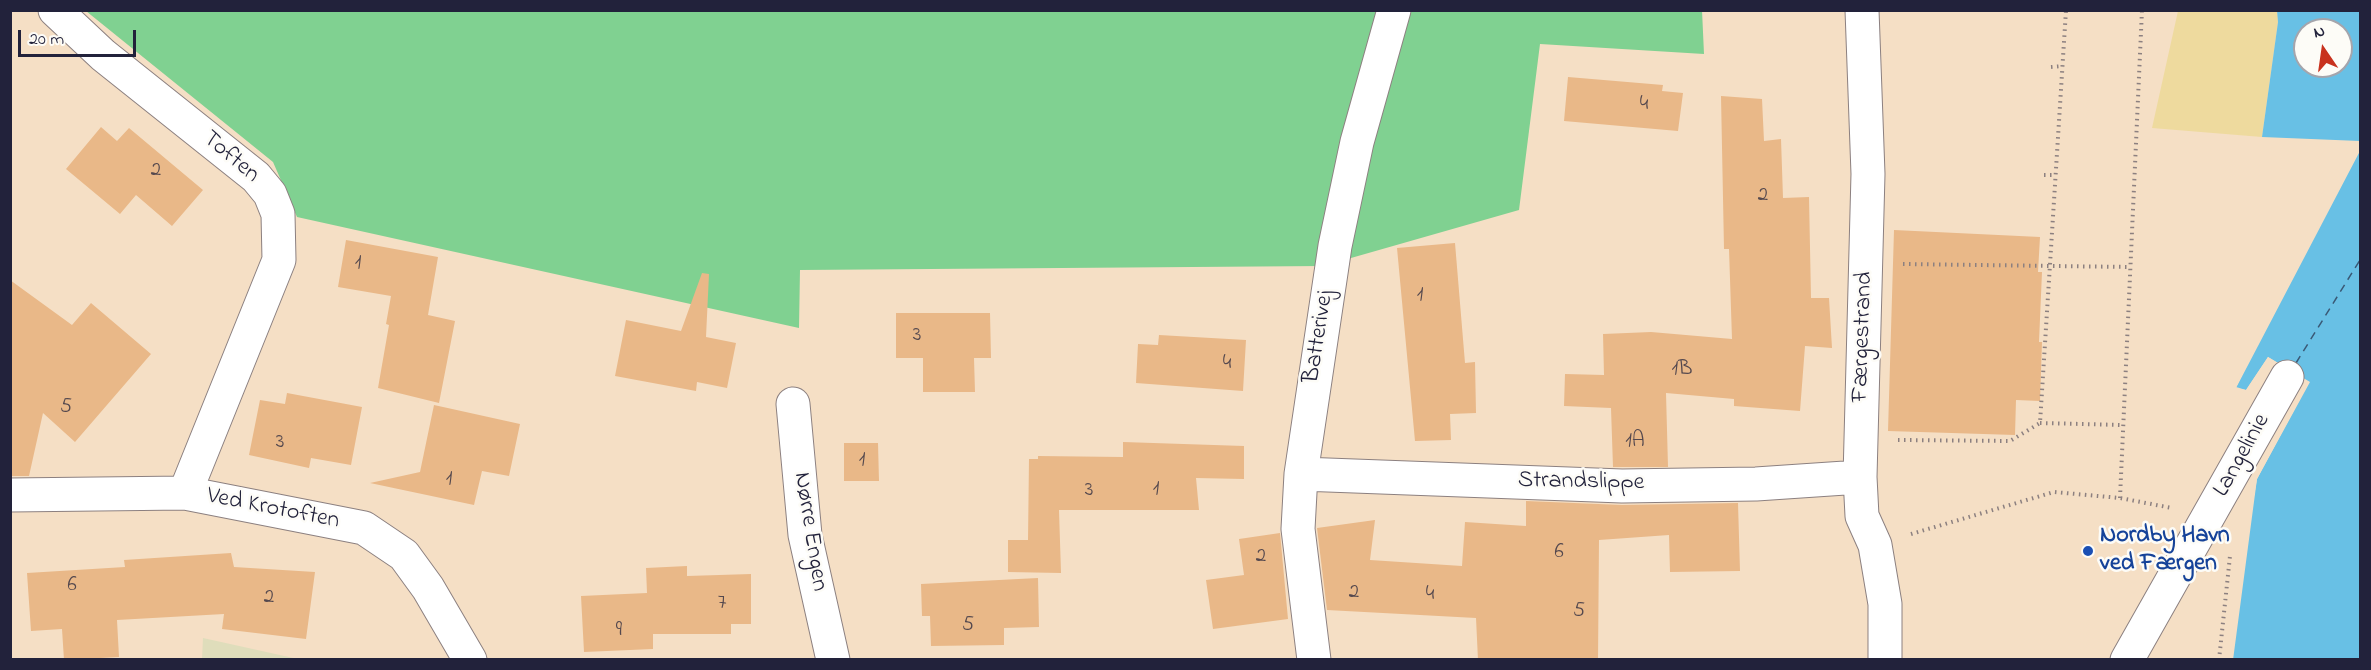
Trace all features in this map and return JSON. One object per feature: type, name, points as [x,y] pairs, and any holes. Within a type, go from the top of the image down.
[{"type":"street","name":"Toften","points":[[55,10],[103,55],[256,177],[270,194],[278,214],[279,260],[185,493]]},
{"type":"street","name":"Færgestrand","points":[[1862,10],[1868,174],[1860,477],[1862,516],[1875,545],[1885,604],[1885,660]]},
{"type":"street","name":"Batterivej","points":[[1314,660],[1298,529],[1301,474],[1335,246],[1358,142],[1397,14]]},
{"type":"street","name":"Langelinie","points":[[2127,660],[2287,377]]},
{"type":"street","name":"Nørre Engen","points":[[793,404],[805,535],[833,660]]},
{"type":"street","name":"Strandslippe","points":[[1301,474],[1622,486],[1756,483],[1860,477]]},
{"type":"street","name":"Ved Krotoften","points":[[10,495],[185,493],[363,528],[404,555],[428,588],[470,660]]},
{"type":"path","points":[[2040,423],[2067,10]]},
{"type":"path","points":[[1875,545],[2054,492],[2120,498],[2142,10]]},
{"type":"path","points":[[2051,67],[2063,66]]},
{"type":"path","points":[[2044,175],[2055,176]]},
{"type":"path","points":[[1866,264],[2130,267]]},
{"type":"path","points":[[1861,440],[2010,441],[2040,423],[2123,425]]},
{"type":"shaded area","points":[[203,638],[298,659],[202,659]]},
{"type":"green space","points":[[1702,10],[1704,54],[1540,44],[1519,210],[1323,266],[800,270],[799,328],[297,217],[273,162],[86,11]]},
{"type":"sand","points":[[2178,11],[2277,11],[2278,22],[2262,137],[2152,128]]},
{"type":"water","points":[[2277,11],[2360,11],[2360,141],[2262,137],[2278,22]]},
{"type":"water","points":[[2360,151],[2360,659],[2233,660],[2257,479],[2309,382],[2268,357],[2246,390],[2236,388]]},
{"type":"pier","points":[[2322,217],[2236,387],[2246,390],[2268,357],[2310,382],[2257,479],[2253,502],[2250,500],[2255,478],[2306,383],[2269,361],[2248,393],[2235,391],[2233,387]]},
{"type":"building","points":[[1568,77],[1663,85],[1662,91],[1683,93],[1678,131],[1564,121]]},
{"type":"building","points":[[1721,96],[1762,99],[1764,141],[1781,139],[1783,198],[1809,197],[1811,298],[1829,298],[1832,348],[1805,346],[1800,411],[1734,406],[1734,399],[1666,393],[1668,467],[1613,467],[1611,408],[1564,406],[1565,374],[1604,375],[1603,334],[1651,332],[1732,339],[1729,249],[1724,249]]},
{"type":"building","points":[[101,127],[117,141],[129,128],[203,190],[172,226],[136,195],[120,214],[66,169]]},
{"type":"building","points":[[1894,230],[2040,237],[2038,272],[2042,272],[2039,342],[2042,342],[2040,401],[2016,400],[2015,435],[1888,431]]},
{"type":"building","points":[[346,240],[438,257],[428,315],[455,321],[439,403],[378,388],[389,325],[386,324],[391,296],[338,287]]},
{"type":"building","points":[[1455,243],[1465,363],[1475,362],[1476,413],[1450,414],[1451,440],[1415,441],[1397,248]]},
{"type":"building","points":[[702,273],[709,274],[706,337],[736,343],[727,388],[697,382],[696,391],[615,376],[626,320],[681,331]]},
{"type":"building","points":[[10,280],[72,325],[91,303],[151,354],[75,442],[43,413],[29,476],[10,476]]},
{"type":"building","points":[[896,313],[990,313],[991,358],[974,358],[975,392],[923,392],[923,358],[896,358]]},
{"type":"building","points":[[1159,335],[1246,340],[1243,391],[1136,383],[1138,344],[1158,345]]},
{"type":"building","points":[[287,393],[362,407],[351,465],[311,458],[309,468],[249,455],[260,400],[285,404]]},
{"type":"building","points":[[434,405],[520,424],[509,476],[482,471],[474,505],[370,483],[420,472]]},
{"type":"building","points":[[1123,442],[1244,446],[1244,479],[1196,478],[1199,510],[1059,510],[1061,573],[1008,572],[1008,540],[1028,540],[1029,459],[1038,459],[1038,456],[1123,457]]},
{"type":"building","points":[[844,443],[878,443],[879,481],[844,481]]},
{"type":"building","points":[[1526,501],[1622,505],[1738,503],[1740,571],[1670,572],[1669,535],[1599,540],[1598,660],[1478,660],[1476,618],[1327,610],[1317,528],[1375,520],[1370,560],[1462,566],[1465,522],[1526,526]]},
{"type":"building","points":[[1280,533],[1288,619],[1213,629],[1206,580],[1244,575],[1239,539]]},
{"type":"building","points":[[231,553],[234,567],[315,572],[306,639],[222,629],[224,614],[117,620],[119,657],[64,660],[62,629],[31,631],[27,573],[125,567],[124,560]]},
{"type":"building","points":[[687,566],[687,576],[751,574],[751,624],[731,624],[731,634],[653,634],[653,649],[584,652],[581,596],[647,593],[646,568]]},
{"type":"building","points":[[1038,578],[1039,627],[1004,628],[1004,645],[931,646],[930,616],[922,616],[921,584]]},
{"type":"ferry route","points":[[2296,363],[2360,260]]},
{"type":"place","name":"Nordby Havn ved Færgen","points":[[2088,551]]}]
